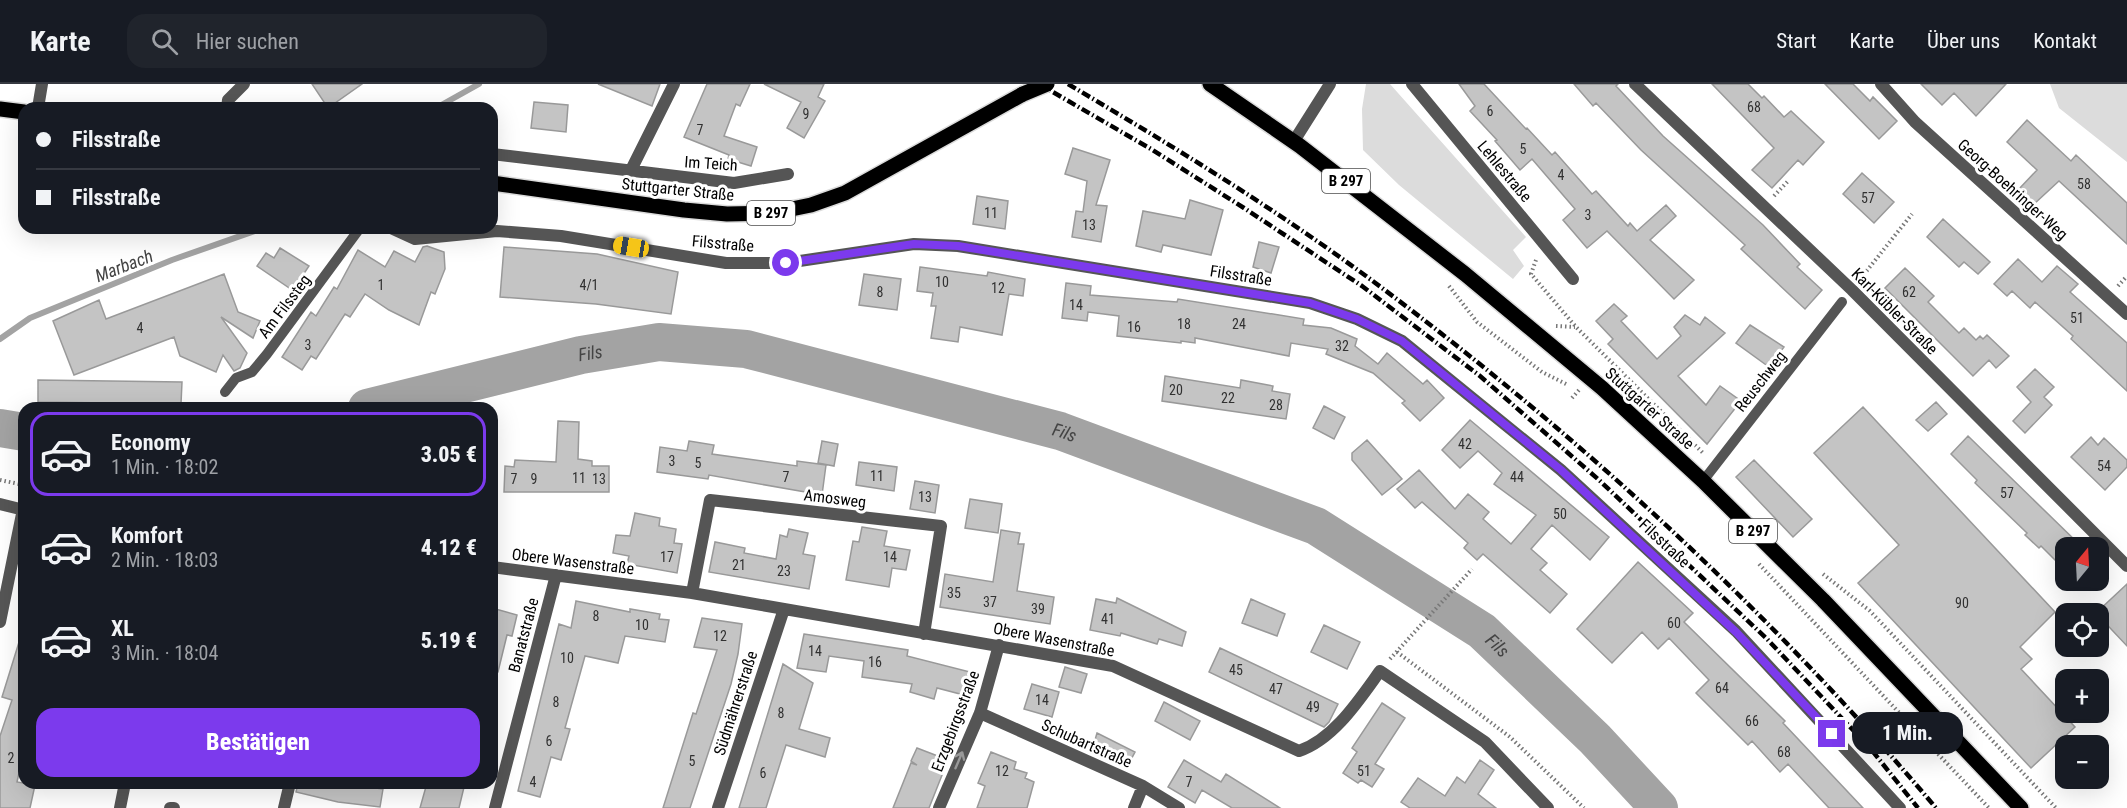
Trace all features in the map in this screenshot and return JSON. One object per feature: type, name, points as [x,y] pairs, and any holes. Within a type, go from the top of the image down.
[{"type":"main road","name":"Stuttgarter Straße","points":[[498,184],[684,210],[727,214],[772,213],[811,205],[844,193],[1023,94],[1047,84]]},
{"type":"main road","name":"Stuttgarter Straße","points":[[1210,84],[1299,140],[1540,335],[1703,481],[1823,600],[2021,808]]},
{"type":"main road","points":[[0,109],[18,111]]},
{"type":"street","points":[[39,102],[42,84]]},
{"type":"street","points":[[228,102],[244,84]]},
{"type":"street","points":[[631,170],[674,84]]},
{"type":"street","points":[[1299,140],[1330,84]]},
{"type":"street","name":"Lehlestraße","points":[[1412,84],[1573,279]]},
{"type":"street","name":"Karl-Kübler-Straße","points":[[1635,84],[1852,290],[2127,566]]},
{"type":"street","name":"Georg-Boehringer-Weg","points":[[1881,84],[1915,122],[2127,314]]},
{"type":"street","name":"Im Teich","points":[[498,155],[734,183],[788,174]]},
{"type":"street","name":"Filsstraße","points":[[498,231],[561,236],[726,263],[786,263],[914,244],[958,246],[1310,303],[1357,319],[1402,341],[1561,470],[1736,632],[1900,808]]},
{"type":"street","name":"Filsstraße","points":[[404,234],[415,239],[466,234]]},
{"type":"street","name":"Amosweg","points":[[692,593],[710,500],[941,526],[924,634]]},
{"type":"street","points":[[0,504],[18,508]]},
{"type":"street","points":[[0,622],[18,538]]},
{"type":"street","name":"Obere Wasenstraße","points":[[498,568],[692,593],[1113,666],[1299,751],[1315,746],[1334,729],[1380,671],[1485,742],[1548,808]]},
{"type":"street","name":"Banatstraße","points":[[495,808],[556,575]]},
{"type":"street","name":"Südmährerstraße","points":[[718,808],[784,609]]},
{"type":"street","name":"Erzgebirgsstraße","points":[[939,808],[980,713],[999,645]]},
{"type":"street","name":"Schubartstraße","points":[[980,713],[1143,786],[1179,808]]},
{"type":"street","points":[[1134,808],[1143,786]]},
{"type":"street","points":[[120,808],[124,789]]},
{"type":"street","points":[[284,808],[289,789]]},
{"type":"lane","name":"Am Filssteg","points":[[225,392],[236,378],[252,372],[267,354],[356,234]]},
{"type":"lane","name":"Reuschweg","points":[[1703,481],[1842,302]]},
{"type":"path","points":[[1861,278],[1912,214]]},
{"type":"path","points":[[1543,243],[1531,274],[1576,327],[1714,464]]},
{"type":"path","points":[[1507,343],[1542,372],[1579,390],[1586,397]]},
{"type":"path","points":[[1572,398],[1576,393]]},
{"type":"path","points":[[0,480],[18,484]]},
{"type":"path","points":[[1755,560],[1989,808]]},
{"type":"path","points":[[1396,652],[1471,571]]},
{"type":"path","points":[[1820,572],[1870,611],[2056,808]]},
{"type":"shaded area","points":[[1366,84],[1390,84],[1526,237],[1513,250],[1524,266],[1513,279],[1399,185],[1363,150],[1362,109]]},
{"type":"shaded area","points":[[2050,84],[2127,84],[2127,162],[2059,108]]},
{"type":"building","points":[[312,84],[362,84],[336,102],[324,102]]},
{"type":"building","points":[[598,84],[660,84],[652,106]]},
{"type":"building","points":[[707,84],[750,84],[740,106],[736,104],[724,136],[757,147],[751,166],[728,159],[729,155],[684,137]]},
{"type":"building","points":[[764,84],[824,84],[818,97],[825,101],[804,138],[787,128],[801,102]]},
{"type":"building","points":[[1459,84],[1484,84],[1552,155],[1555,152],[1592,194],[1596,191],[1628,226],[1630,223],[1637,231],[1666,205],[1676,216],[1650,240],[1694,280],[1674,299],[1607,231],[1587,248],[1563,220],[1575,209],[1532,159],[1520,170],[1495,141],[1497,140],[1470,111],[1475,106]]},
{"type":"building","points":[[1574,84],[1618,84],[1616,86],[1663,136],[1763,225],[1800,264],[1797,267],[1822,290],[1805,309],[1741,249],[1745,245],[1641,150],[1596,103],[1593,106]]},
{"type":"building","points":[[1712,84],[1748,84],[1762,98],[1764,96],[1784,117],[1791,111],[1824,142],[1803,165],[1798,160],[1772,188],[1752,170],[1774,148]]},
{"type":"building","points":[[1825,84],[1853,84],[1870,101],[1873,97],[1897,121],[1879,139]]},
{"type":"building","points":[[1921,84],[2006,84],[1976,116],[1954,93],[1942,105]]},
{"type":"building","points":[[534,102],[568,105],[566,132],[531,128]]},
{"type":"building","points":[[2027,120],[2071,161],[2076,155],[2127,203],[2127,244],[2059,181],[2033,205],[2018,190],[2037,170],[2007,142]]},
{"type":"building","points":[[1073,148],[1110,160],[1096,205],[1107,206],[1101,242],[1072,237],[1076,211],[1083,212],[1087,181],[1065,174]]},
{"type":"building","points":[[1862,173],[1894,202],[1874,223],[1843,194]]},
{"type":"building","points":[[977,196],[1008,201],[1005,229],[973,224]]},
{"type":"building","points":[[1190,200],[1223,210],[1211,255],[1163,245],[1161,252],[1136,246],[1143,211],[1185,219]]},
{"type":"building","points":[[1943,219],[1990,262],[1978,274],[1964,262],[1959,267],[1927,237]]},
{"type":"building","points":[[1259,242],[1279,247],[1271,273],[1253,267]]},
{"type":"building","points":[[427,246],[444,252],[445,269],[435,294],[431,292],[419,325],[389,310],[365,294],[350,317],[345,314],[316,359],[311,356],[302,370],[282,357],[311,312],[316,316],[334,287],[337,289],[358,250],[385,267],[394,251],[415,262],[423,247]]},
{"type":"building","points":[[504,247],[597,254],[678,272],[671,314],[596,304],[500,297]]},
{"type":"building","points":[[280,248],[309,266],[301,278],[310,283],[301,296],[257,266],[266,253],[274,258]]},
{"type":"building","points":[[2018,259],[2042,282],[2057,266],[2078,284],[2070,292],[2127,343],[2127,391],[2071,339],[2073,336],[2035,302],[2030,308],[2012,291],[2007,296],[1994,284]]},
{"type":"building","points":[[920,267],[987,276],[988,272],[1025,279],[1023,296],[1009,294],[1002,335],[960,327],[958,342],[931,338],[936,306],[931,306],[933,293],[917,291]]},
{"type":"building","points":[[1905,268],[1934,296],[1928,302],[1959,333],[1964,328],[1976,340],[1980,336],[1983,339],[1987,335],[2009,356],[1996,368],[1989,360],[1973,376],[1885,288]]},
{"type":"building","points":[[224,274],[238,312],[260,321],[253,338],[221,317],[247,353],[240,368],[234,371],[223,355],[216,372],[180,356],[174,337],[74,375],[53,321],[99,300],[106,319]]},
{"type":"building","points":[[864,274],[901,279],[897,310],[859,305]]},
{"type":"building","points":[[1066,283],[1091,286],[1090,295],[1177,302],[1178,299],[1304,319],[1303,325],[1331,328],[1357,339],[1355,346],[1378,364],[1387,353],[1423,384],[1427,380],[1444,398],[1420,421],[1402,403],[1405,401],[1373,373],[1326,354],[1328,349],[1291,343],[1289,356],[1195,338],[1195,343],[1181,341],[1181,343],[1117,336],[1119,316],[1088,312],[1087,321],[1062,318]]},
{"type":"building","points":[[1614,304],[1627,316],[1621,321],[1657,359],[1681,336],[1674,327],[1685,315],[1700,325],[1705,317],[1725,333],[1678,376],[1706,405],[1720,386],[1741,401],[1707,444],[1608,344],[1613,339],[1596,321]]},
{"type":"building","points":[[1750,325],[1784,347],[1769,367],[1736,343]]},
{"type":"building","points":[[2035,369],[2054,387],[2044,397],[2052,405],[2025,433],[2013,421],[2031,402],[2017,387]]},
{"type":"building","points":[[1165,376],[1240,388],[1241,380],[1273,386],[1272,391],[1290,394],[1286,419],[1162,401]]},
{"type":"building","points":[[38,380],[182,382],[181,402],[38,402]]},
{"type":"building","points":[[1936,402],[1947,414],[1928,431],[1916,420]]},
{"type":"building","points":[[1324,406],[1345,417],[1334,439],[1313,428]]},
{"type":"building","points":[[1863,407],[2055,612],[2020,647],[2032,659],[2021,669],[2055,706],[2055,723],[2071,723],[2075,727],[2066,735],[2055,735],[2055,746],[2031,768],[1858,583],[1899,545],[1814,453]]},
{"type":"building","points":[[1470,420],[1609,537],[1590,560],[1552,525],[1531,549],[1547,563],[1540,570],[1567,594],[1550,613],[1483,554],[1477,560],[1464,548],[1468,543],[1422,502],[1415,508],[1397,489],[1419,470],[1455,509],[1468,494],[1489,512],[1483,519],[1511,544],[1536,515],[1494,484],[1502,473],[1478,451],[1460,468],[1442,450]]},
{"type":"building","points":[[558,421],[579,422],[578,459],[592,461],[592,466],[609,466],[609,492],[504,492],[505,466],[514,467],[515,460],[556,462]]},
{"type":"building","points":[[1968,436],[2072,537],[2055,537],[2055,560],[2025,535],[2027,533],[1975,483],[1977,480],[1951,454]]},
{"type":"building","points":[[2091,437],[2098,445],[2104,438],[2127,460],[2127,467],[2105,490],[2071,457]]},
{"type":"building","points":[[1367,440],[1402,479],[1382,495],[1352,460],[1352,453]]},
{"type":"building","points":[[689,441],[714,445],[712,454],[797,466],[797,461],[826,465],[822,495],[709,475],[708,479],[657,472],[660,447],[687,451]]},
{"type":"building","points":[[822,441],[838,444],[834,466],[818,463]]},
{"type":"building","points":[[1754,460],[1812,519],[1793,537],[1736,477]]},
{"type":"building","points":[[859,462],[897,467],[894,491],[856,485]]},
{"type":"building","points":[[915,481],[939,485],[935,513],[910,509]]},
{"type":"building","points":[[970,499],[1002,504],[998,533],[965,528]]},
{"type":"building","points":[[635,513],[660,518],[659,526],[676,529],[674,543],[682,544],[677,573],[627,564],[629,556],[613,553],[616,535],[630,536]]},
{"type":"building","points":[[862,527],[887,531],[884,546],[910,550],[906,570],[892,568],[889,587],[846,580],[853,541],[859,542]]},
{"type":"building","points":[[789,529],[808,533],[803,554],[815,556],[809,589],[709,572],[715,542],[745,548],[744,553],[776,559],[780,535],[787,537]]},
{"type":"building","points":[[1001,530],[1020,533],[1018,544],[1024,544],[1017,591],[1054,597],[1050,624],[940,607],[945,574],[993,582]]},
{"type":"building","points":[[1638,562],[1693,613],[1684,622],[1785,721],[1783,723],[1863,808],[1829,808],[1788,764],[1780,772],[1752,741],[1748,745],[1696,693],[1709,680],[1669,638],[1658,649],[1642,632],[1612,663],[1577,629]]},
{"type":"building","points":[[2127,584],[2127,646],[2109,627],[2109,603],[2107,603]]},
{"type":"building","points":[[1117,598],[1186,632],[1182,646],[1159,639],[1157,644],[1121,633],[1120,636],[1090,630],[1096,599],[1116,603]]},
{"type":"building","points":[[1251,599],[1285,614],[1277,636],[1242,623]]},
{"type":"building","points":[[576,601],[630,612],[630,609],[660,614],[659,619],[669,620],[665,642],[625,636],[618,663],[585,656],[565,728],[570,729],[561,760],[551,757],[540,797],[518,791],[559,624],[571,628]]},
{"type":"building","points":[[498,610],[517,615],[512,636],[507,635],[498,672]]},
{"type":"building","points":[[702,618],[742,624],[738,654],[731,684],[690,808],[663,808],[693,713],[696,714],[717,650],[694,647]]},
{"type":"building","points":[[1324,625],[1360,642],[1347,669],[1311,652]]},
{"type":"building","points":[[804,634],[908,650],[907,656],[970,672],[964,695],[937,688],[934,699],[910,692],[912,684],[862,677],[864,661],[829,656],[826,672],[797,668]]},
{"type":"building","points":[[18,645],[17,782],[18,789],[34,789],[30,808],[0,808],[0,736],[12,700],[2,697]]},
{"type":"building","points":[[1220,648],[1338,704],[1329,722],[1324,727],[1209,672]]},
{"type":"building","points":[[783,664],[813,683],[799,729],[830,738],[825,757],[786,745],[766,808],[739,808]]},
{"type":"building","points":[[1065,667],[1087,674],[1081,693],[1059,687]]},
{"type":"building","points":[[1032,684],[1059,692],[1052,717],[1024,709]]},
{"type":"building","points":[[1164,702],[1200,721],[1190,740],[1155,721]]},
{"type":"building","points":[[1382,703],[1405,718],[1375,764],[1384,769],[1372,787],[1361,780],[1358,783],[1343,773],[1357,752],[1352,748]]},
{"type":"building","points":[[1097,733],[1135,752],[1127,767],[1092,750]]},
{"type":"building","points":[[917,748],[948,760],[929,808],[893,808],[911,763],[917,765],[911,761]]},
{"type":"building","points":[[991,752],[1016,762],[1014,769],[1027,773],[1025,778],[1034,782],[1027,808],[977,808],[985,786],[978,783]]},
{"type":"building","points":[[1184,760],[1221,782],[1226,774],[1280,808],[1232,808],[1202,790],[1195,803],[1168,787]]},
{"type":"building","points":[[1480,760],[1494,770],[1478,794],[1496,808],[1410,808],[1401,802],[1418,778],[1445,796],[1457,777],[1465,783]]},
{"type":"building","points":[[297,789],[383,789],[380,807],[338,802],[296,792]]},
{"type":"building","points":[[425,789],[464,789],[459,808],[420,808]]},
{"type":"waterway","name":"Marbach","points":[[447,102],[479,84]]},
{"type":"waterway","name":"Marbach","points":[[0,339],[30,318],[172,260],[246,234]]},
{"type":"waterway","name":"Fils","points":[[391,402],[581,355],[659,342],[746,349],[1060,431],[1316,526],[1482,631],[1595,739],[1659,808]]},
{"type":"waterway","name":"Fils","points":[[0,428],[18,431]]},
{"type":"railway","points":[[1039,84],[1151,149],[1362,286],[1480,376],[1599,480],[1767,639],[1870,748],[1918,808]]},
{"type":"railway","points":[[1068,84],[1184,154],[1297,227],[1370,279],[1523,399],[1668,527],[1738,594],[1872,735],[1936,808]]},
{"type":"route","points":[[786,263],[914,244],[958,246],[1310,303],[1357,319],[1402,341],[1561,470],[1736,632],[1832,734]]}]
